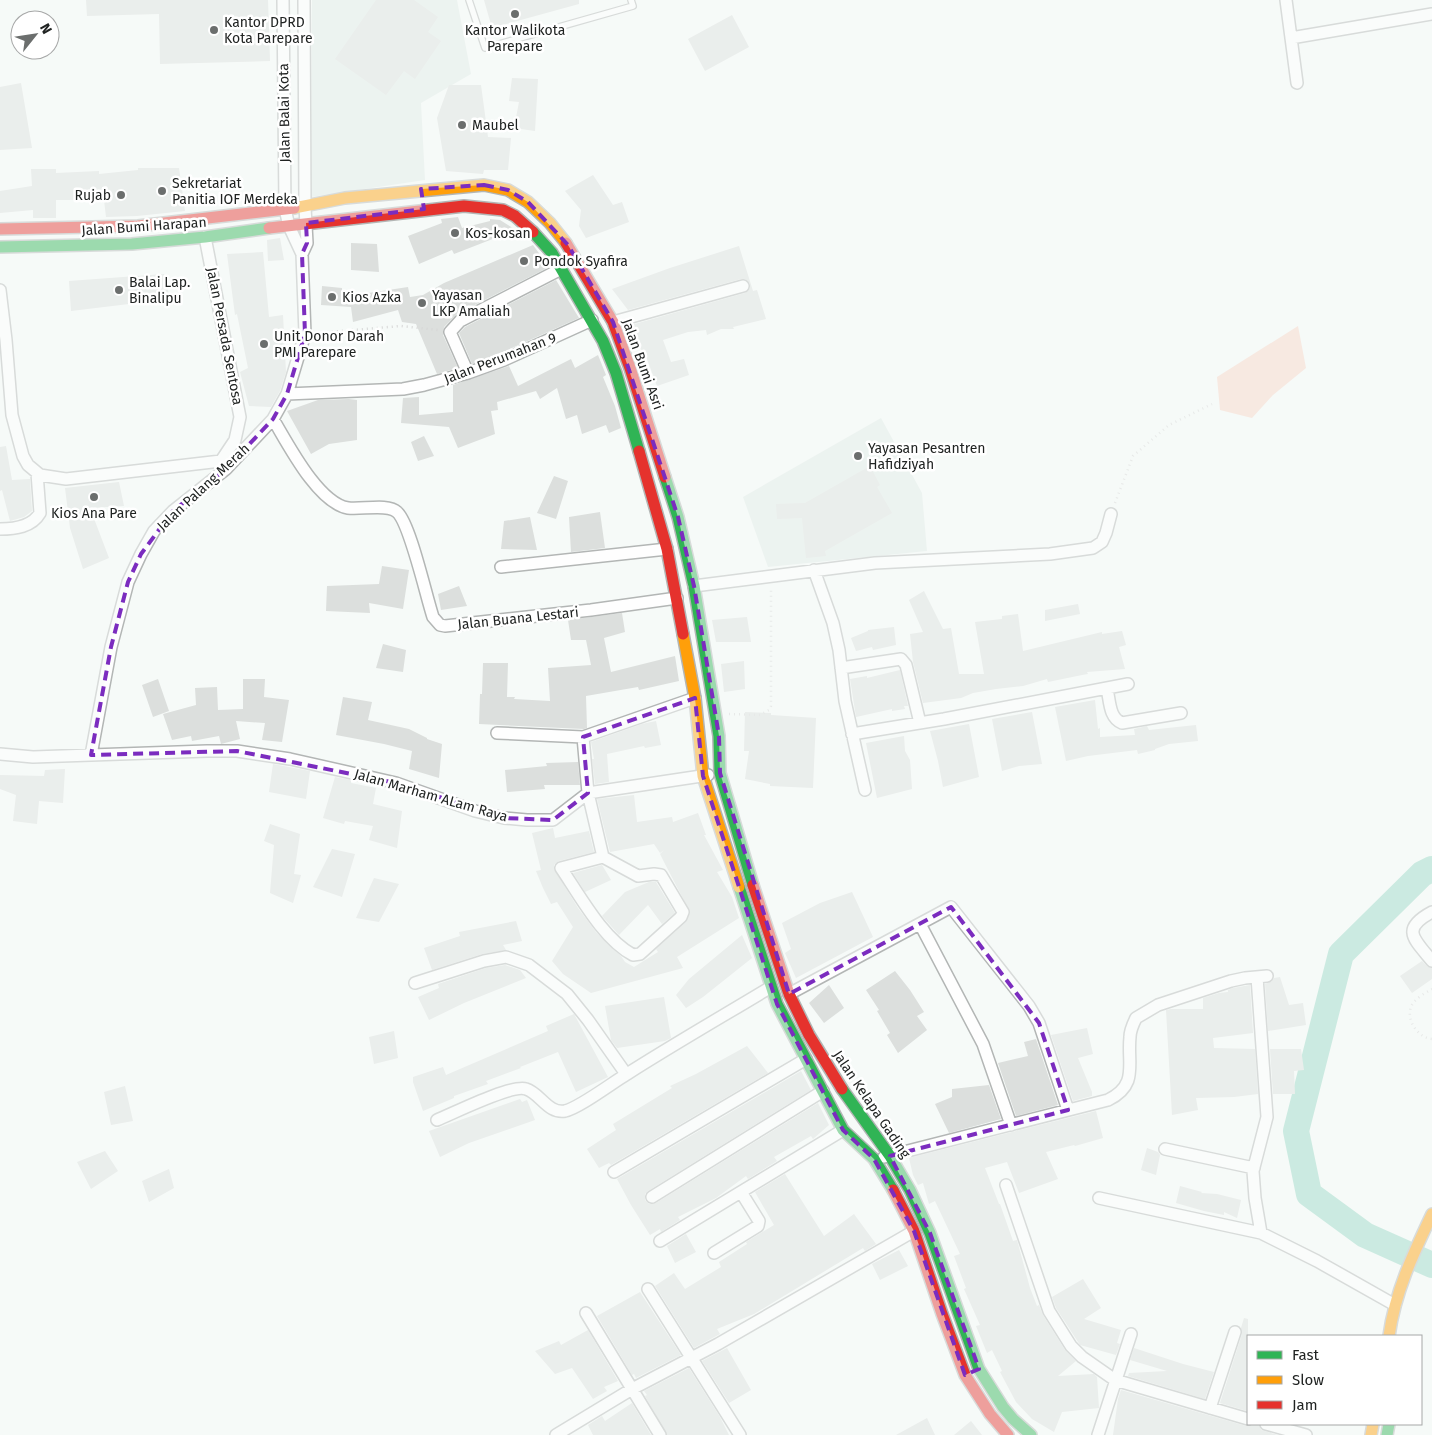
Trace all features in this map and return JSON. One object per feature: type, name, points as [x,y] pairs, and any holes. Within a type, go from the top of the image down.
[{"type":"street","name":"Jalan Balai Kota","points":[[283,0],[285,208],[289,226],[302,254]]},
{"type":"street","name":"Jalan Balai Kota","points":[[302,254],[307,243],[305,208],[304,0]]},
{"type":"street","points":[[1286,0],[1297,83]]},
{"type":"street","points":[[1291,38],[1432,14]]},
{"type":"street","name":"Jalan Bumi Asri","points":[[285,208],[305,208],[346,198],[420,189],[496,186],[508,190],[528,202],[550,223],[568,245],[613,322],[630,368],[678,517],[694,586],[715,714],[720,773]]},
{"type":"street","points":[[420,189],[424,209]]},
{"type":"street","name":"Jalan Bumi Asri","points":[[289,226],[424,209],[464,206],[504,210],[515,216],[538,236],[562,269],[592,320],[616,373],[667,549],[678,598],[695,698],[703,776]]},
{"type":"street","name":"Jalan Bumi Harapan","points":[[0,229],[138,226],[285,208]]},
{"type":"street","name":"Jalan Bumi Harapan","points":[[0,247],[132,244],[289,226]]},
{"type":"street","name":"Jalan Persada Sentosa","points":[[206,237],[240,417],[235,440],[223,465]]},
{"type":"street","name":"Jalan Palang Merah","points":[[91,755],[111,647],[128,582],[154,531],[173,511],[273,419],[287,394],[305,334],[302,254]]},
{"type":"street","points":[[468,372],[450,332],[460,321],[562,269]]},
{"type":"street","points":[[613,322],[743,286]]},
{"type":"street","points":[[0,290],[12,415],[22,456],[28,465],[40,476],[66,479],[223,465]]},
{"type":"street","name":"Jalan Perumahan 9","points":[[287,394],[404,388],[424,385],[504,360],[592,320]]},
{"type":"street","points":[[616,373],[630,368]]},
{"type":"street","name":"Jalan Buana Lestari","points":[[273,419],[305,472],[325,495],[346,508],[388,508],[399,513],[411,543],[433,617],[440,625],[491,622],[678,598]]},
{"type":"street","points":[[0,529],[22,527],[37,518],[40,513],[38,473]]},
{"type":"street","points":[[694,586],[875,562],[1050,554],[1093,548],[1102,542],[1111,514]]},
{"type":"street","points":[[501,567],[667,549]]},
{"type":"street","points":[[814,570],[833,623],[845,702],[864,790]]},
{"type":"street","points":[[841,668],[901,659],[906,665],[920,723]]},
{"type":"street","points":[[852,734],[1128,684]]},
{"type":"street","points":[[1107,688],[1113,716],[1116,721],[1122,723],[1181,714]]},
{"type":"street","points":[[497,733],[583,737],[695,698]]},
{"type":"street","points":[[583,737],[588,793],[603,858],[638,876],[661,875],[683,912],[681,917],[640,954],[633,955],[615,942],[599,923],[561,868],[603,858]]},
{"type":"street","name":"Jalan Marham ALam Raya","points":[[0,754],[33,756],[237,751],[290,759],[396,783],[475,811],[504,818],[527,820],[553,820],[588,793],[720,773]]},
{"type":"street","name":"Jalan Kelapa Gading","points":[[720,773],[758,904],[789,994],[809,1035],[846,1096],[890,1156],[910,1190],[930,1233],[979,1369],[1003,1407],[1031,1435]]},
{"type":"street","points":[[703,776],[777,1004],[843,1130],[874,1160],[897,1197],[914,1231],[965,1375],[990,1414],[1008,1435]]},
{"type":"street","points":[[789,994],[951,907],[1029,1006],[1039,1023],[1068,1110]]},
{"type":"street","points":[[1432,912],[1418,921],[1413,928],[1413,934],[1418,944],[1432,961]]},
{"type":"street","points":[[920,924],[982,1044],[1012,1125]]},
{"type":"street","points":[[415,984],[484,961],[506,957],[529,965],[567,994],[626,1074]]},
{"type":"street","points":[[874,1160],[1108,1100],[1124,1091],[1127,1083],[1130,1070],[1130,1037],[1136,1018],[1158,1005],[1231,981],[1262,977],[1267,1117],[1254,1168],[1255,1198],[1261,1233]]},
{"type":"street","points":[[437,1120],[499,1094],[520,1088],[531,1091],[552,1108],[564,1111],[576,1106],[770,987]]},
{"type":"street","points":[[614,1172],[806,1058]]},
{"type":"street","points":[[652,1197],[822,1091]]},
{"type":"street","points":[[660,1242],[843,1130]]},
{"type":"street","points":[[1165,1149],[1254,1168]]},
{"type":"street","points":[[1006,1185],[1049,1311],[1071,1346],[1082,1357],[1115,1380],[1247,1419]]},
{"type":"street","points":[[714,1253],[758,1226],[759,1220],[741,1192]]},
{"type":"street","points":[[1099,1198],[1261,1233],[1317,1261],[1395,1305]]},
{"type":"street","points":[[1389,1335],[1395,1305],[1406,1267],[1432,1214]]},
{"type":"street","points":[[556,1435],[632,1388],[692,1358],[914,1231]]},
{"type":"street","points":[[648,1289],[740,1435]]},
{"type":"street","points":[[586,1313],[660,1435]]},
{"type":"street","points":[[1210,1408],[1235,1332]]},
{"type":"street","points":[[1098,1435],[1131,1334]]},
{"type":"street","points":[[965,1375],[979,1369]]},
{"type":"street","points":[[1270,1425],[1306,1435]]},
{"type":"lane","points":[[469,0],[485,48],[633,6],[631,0]]},
{"type":"path","points":[[305,334],[401,326],[450,332]]},
{"type":"path","points":[[1111,514],[1133,456],[1169,425],[1212,404]]},
{"type":"path","points":[[715,714],[760,715],[769,710],[771,706],[770,576]]},
{"type":"path","points":[[1432,988],[1414,1002],[1410,1008],[1410,1019],[1418,1032],[1426,1038],[1432,1039]]},
{"type":"highlighted area","points":[[484,185],[508,190],[528,202],[568,245],[613,322],[678,517],[694,586],[719,736],[720,773],[789,994],[951,907],[1039,1023],[1068,1110],[890,1156],[930,1233],[979,1369],[965,1375],[914,1231],[874,1159],[843,1130],[777,1004],[703,776],[695,698],[583,737],[588,793],[553,820],[504,818],[396,783],[237,751],[91,755],[111,647],[128,582],[141,554],[173,511],[226,469],[273,419],[287,394],[305,334],[302,254],[307,243],[306,223],[424,209],[421,189]]},
{"type":"shaded area","points":[[312,0],[457,0],[471,74],[421,103],[425,180],[311,197]]},
{"type":"shaded area","points":[[1298,326],[1306,368],[1273,395],[1252,418],[1220,410],[1217,377]]},
{"type":"shaded area","name":"Yayasan Pesantren Hafidziyah","points":[[881,418],[922,493],[927,551],[768,567],[743,497]]},
{"type":"building","name":"Kantor DPRD Kota Parepare","points":[[86,0],[268,0],[270,61],[160,64],[159,14],[87,16]]},
{"type":"building","points":[[376,0],[414,0],[438,17],[428,32],[441,41],[415,79],[404,71],[386,95],[335,59]]},
{"type":"building","name":"Kantor Walikota Parepare","points":[[484,0],[579,0],[579,4],[492,28]]},
{"type":"building","points":[[732,15],[749,47],[705,71],[688,39]]},
{"type":"building","points":[[512,78],[538,79],[535,131],[514,128],[519,102],[509,101]]},
{"type":"building","points":[[21,83],[32,148],[0,150],[0,87]]},
{"type":"building","name":"Maubel","points":[[449,85],[481,85],[488,137],[511,138],[508,170],[484,170],[483,174],[446,171],[437,118]]},
{"type":"building","points":[[138,168],[179,168],[185,211],[106,217],[104,200],[56,200],[56,218],[33,218],[33,210],[0,213],[0,191],[32,186],[31,169],[56,169],[56,173],[99,171],[99,174],[138,170]]},
{"type":"building","points":[[593,175],[613,205],[622,202],[629,222],[586,238],[579,226],[581,210],[565,191]]},
{"type":"building","points":[[458,217],[462,228],[490,221],[490,219],[500,220],[516,230],[454,254],[452,250],[419,264],[408,236],[442,223],[441,219]]},
{"type":"building","points":[[280,238],[284,260],[268,261],[267,240]]},
{"type":"building","points":[[351,243],[377,244],[379,272],[351,270]]},
{"type":"building","points":[[533,245],[549,267],[457,314],[444,327],[443,335],[458,368],[437,374],[416,324],[402,322],[398,310],[353,322],[351,307],[321,305],[322,286],[342,288],[342,297],[408,287],[410,297],[423,295],[444,283]]},
{"type":"building","points":[[739,246],[753,291],[757,290],[766,319],[733,327],[734,329],[721,329],[707,335],[706,330],[688,332],[663,340],[671,362],[684,359],[689,375],[657,386],[631,325],[745,293],[750,288],[750,284],[745,279],[741,279],[628,310],[612,289]]},
{"type":"building","name":"Unit Donor Darah PMI Parepare","points":[[263,252],[269,317],[283,315],[286,372],[280,391],[271,407],[249,406],[240,372],[248,368],[237,314],[235,315],[227,254]]},
{"type":"building","name":"Balai Lap. Binalipu","points":[[164,274],[170,299],[71,311],[69,281]]},
{"type":"building","points":[[556,280],[579,318],[472,364],[459,333],[465,327]]},
{"type":"building","points":[[598,355],[606,375],[603,377],[615,406],[621,428],[609,433],[606,425],[582,434],[577,415],[566,419],[557,388],[540,399],[536,391],[497,402],[498,410],[491,411],[495,434],[458,448],[449,427],[401,423],[403,398],[419,397],[419,415],[453,412],[453,385],[509,366],[518,386],[571,359],[575,368]]},
{"type":"building","points":[[318,400],[357,400],[357,440],[329,444],[311,454],[287,411]]},
{"type":"building","points":[[424,436],[434,456],[418,461],[411,442]]},
{"type":"building","points":[[6,446],[12,480],[30,479],[32,511],[24,517],[10,521],[2,490],[0,491],[0,447]]},
{"type":"building","points":[[870,466],[880,485],[877,487],[892,513],[825,551],[826,556],[806,558],[802,518],[777,519],[776,504],[805,503]]},
{"type":"building","points":[[554,476],[568,481],[556,519],[537,513]]},
{"type":"building","points":[[119,482],[124,506],[90,508],[109,558],[83,569],[70,528],[65,488]]},
{"type":"building","points":[[600,512],[605,548],[571,552],[569,517]]},
{"type":"building","points":[[530,517],[537,550],[501,549],[504,521]]},
{"type":"building","points":[[382,566],[409,570],[403,609],[369,603],[370,613],[326,611],[327,586],[379,584]]},
{"type":"building","points":[[459,586],[467,606],[441,610],[438,594]]},
{"type":"building","points":[[924,591],[943,629],[951,628],[959,674],[984,674],[975,622],[1002,619],[1002,616],[1018,614],[1023,651],[1102,632],[1102,634],[1122,631],[1126,645],[1119,647],[1125,669],[1087,672],[1088,674],[1048,682],[1047,679],[1023,686],[973,693],[961,698],[923,703],[913,662],[910,634],[923,632],[909,600]]},
{"type":"building","points":[[1078,604],[1080,614],[1045,621],[1045,610]]},
{"type":"building","points":[[622,613],[625,632],[604,638],[611,672],[675,656],[679,681],[639,690],[638,687],[586,696],[587,728],[584,729],[479,724],[483,663],[508,663],[507,697],[550,701],[548,668],[591,665],[586,640],[571,640],[568,620]]},
{"type":"building","points":[[747,617],[751,642],[716,642],[712,620]]},
{"type":"building","points":[[894,627],[896,645],[873,650],[872,647],[856,651],[851,638],[868,630]]},
{"type":"building","points":[[383,644],[406,650],[403,672],[376,668]]},
{"type":"building","points":[[744,661],[745,689],[724,692],[721,664]]},
{"type":"building","points":[[900,670],[908,706],[904,706],[905,709],[892,711],[892,709],[856,717],[850,679],[867,676],[867,678]]},
{"type":"building","points":[[158,679],[169,711],[153,717],[142,685]]},
{"type":"building","points":[[243,679],[265,679],[264,697],[289,700],[282,742],[262,740],[265,723],[236,721],[240,739],[221,744],[219,736],[192,741],[191,736],[172,740],[163,714],[196,705],[195,688],[217,687],[218,710],[243,709]]},
{"type":"building","points":[[343,697],[372,702],[368,720],[409,729],[427,739],[442,744],[439,778],[409,769],[412,751],[336,735]]},
{"type":"building","points":[[1095,700],[1100,737],[1135,735],[1134,729],[1147,726],[1149,730],[1196,725],[1198,741],[1169,744],[1138,754],[1137,750],[1088,756],[1066,761],[1055,707]]},
{"type":"building","points":[[745,712],[816,718],[813,788],[770,786],[770,784],[745,779],[749,751],[744,751]]},
{"type":"building","points":[[1032,712],[1042,764],[1019,766],[1002,771],[992,719]]},
{"type":"building","points":[[656,721],[661,745],[645,748],[644,746],[607,754],[609,782],[595,784],[591,742]]},
{"type":"building","points":[[969,724],[979,777],[943,787],[930,731]]},
{"type":"building","points":[[904,736],[905,751],[910,760],[912,789],[877,798],[866,743]]},
{"type":"building","points":[[578,762],[580,785],[544,785],[545,789],[507,792],[505,770],[547,766],[546,763]]},
{"type":"building","points":[[273,764],[310,771],[306,799],[269,792]]},
{"type":"building","points":[[65,769],[63,803],[39,801],[37,824],[13,821],[16,795],[0,789],[0,775],[44,776],[45,770]]},
{"type":"building","points":[[335,777],[351,780],[351,783],[376,788],[373,804],[402,811],[397,848],[369,840],[373,826],[345,821],[344,824],[323,818]]},
{"type":"building","points":[[634,795],[637,822],[672,817],[673,822],[698,813],[706,835],[704,835],[723,870],[717,872],[732,897],[739,918],[677,957],[683,968],[591,993],[563,974],[552,961],[573,927],[557,902],[551,904],[543,888],[536,871],[541,870],[532,833],[553,828],[555,838],[589,831],[594,852],[559,861],[554,865],[554,869],[578,908],[596,932],[625,962],[634,967],[658,952],[656,949],[686,922],[690,912],[660,854],[664,850],[660,853],[654,844],[610,852],[597,799]]},
{"type":"building","points":[[270,824],[300,834],[294,874],[301,875],[293,903],[270,893],[274,845],[264,841]]},
{"type":"building","points":[[332,849],[355,854],[342,897],[313,887]]},
{"type":"building","points":[[602,865],[611,880],[585,892],[573,873]]},
{"type":"building","points":[[374,878],[399,884],[379,922],[356,918]]},
{"type":"building","points":[[649,882],[656,882],[675,913],[662,924],[648,905],[619,935],[602,916],[625,892]]},
{"type":"building","points":[[852,892],[873,937],[796,978],[785,953],[791,949],[782,923],[820,903]]},
{"type":"building","points":[[516,921],[522,941],[503,945],[506,950],[482,954],[432,970],[424,948],[460,936],[459,932]]},
{"type":"building","points":[[742,935],[752,958],[686,1008],[676,995],[689,979]]},
{"type":"building","points":[[1422,961],[1432,968],[1432,979],[1412,993],[1400,976]]},
{"type":"building","points":[[505,965],[520,970],[526,978],[464,1003],[429,1020],[418,997],[439,988],[438,984],[486,968]]},
{"type":"building","points":[[895,971],[924,1012],[917,1016],[927,1030],[898,1053],[887,1035],[890,1033],[877,1011],[879,1010],[866,990]]},
{"type":"building","points":[[1280,977],[1289,1005],[1303,1003],[1306,1025],[1268,1031],[1265,984],[1271,982],[1274,978]]},
{"type":"building","points":[[829,985],[844,1008],[824,1023],[809,1003]]},
{"type":"building","points":[[1250,985],[1253,1033],[1213,1038],[1214,1048],[1255,1049],[1258,1094],[1196,1098],[1198,1110],[1172,1115],[1166,1010],[1203,1009],[1203,998],[1228,992],[1228,990],[1233,988]]},
{"type":"building","points":[[664,997],[671,1038],[665,1041],[617,1048],[611,1040],[605,1006]]},
{"type":"building","points":[[574,1014],[608,1077],[576,1092],[558,1052],[486,1081],[488,1084],[454,1096],[454,1098],[423,1111],[413,1077],[443,1067],[446,1075],[548,1031],[546,1026]]},
{"type":"building","points":[[1087,1028],[1093,1054],[1078,1058],[1092,1096],[1073,1101],[1051,1035]]},
{"type":"building","points":[[394,1031],[398,1058],[374,1064],[369,1037]]},
{"type":"building","points":[[1036,1039],[1058,1105],[1016,1116],[998,1063],[1028,1056],[1024,1042]]},
{"type":"building","points":[[747,1046],[768,1073],[611,1165],[609,1163],[599,1168],[587,1149],[616,1130],[613,1124],[672,1088],[670,1086]]},
{"type":"building","points":[[1270,1049],[1301,1049],[1304,1070],[1294,1071],[1295,1094],[1273,1094]]},
{"type":"building","points":[[801,1071],[811,1090],[648,1191],[645,1194],[645,1200],[649,1204],[656,1203],[818,1103],[829,1125],[813,1139],[811,1136],[774,1157],[777,1161],[748,1179],[746,1176],[716,1198],[678,1217],[680,1220],[661,1232],[660,1229],[650,1235],[617,1179]]},
{"type":"building","points":[[989,1085],[1001,1119],[949,1133],[935,1104],[952,1097],[952,1089]]},
{"type":"building","points":[[125,1086],[133,1121],[111,1125],[104,1092]]},
{"type":"building","points":[[520,1099],[522,1102],[527,1100],[535,1120],[469,1143],[440,1157],[429,1131]]},
{"type":"building","points":[[1096,1111],[1103,1138],[1046,1152],[1058,1179],[1019,1193],[1007,1162],[985,1168],[1013,1241],[1017,1240],[1037,1306],[1039,1305],[1043,1315],[1065,1350],[1076,1361],[1058,1376],[1094,1374],[1097,1377],[1099,1408],[1062,1412],[1054,1432],[1032,1419],[1016,1402],[1000,1372],[1002,1371],[992,1350],[987,1353],[976,1326],[980,1325],[964,1289],[966,1288],[954,1256],[960,1254],[935,1201],[929,1204],[923,1183],[918,1185],[913,1175],[909,1158]]},
{"type":"building","points":[[1147,1148],[1158,1152],[1160,1155],[1156,1175],[1141,1170]]},
{"type":"building","points":[[105,1151],[118,1171],[91,1189],[77,1162]]},
{"type":"building","points":[[169,1169],[174,1188],[149,1202],[142,1181]]},
{"type":"building","points":[[785,1174],[824,1236],[854,1214],[876,1244],[865,1251],[863,1248],[754,1314],[717,1329],[720,1334],[694,1348],[655,1286],[674,1273],[685,1289],[721,1267],[719,1262],[747,1244],[746,1242],[774,1225],[755,1192]]},
{"type":"building","points":[[1180,1186],[1201,1193],[1217,1194],[1241,1200],[1237,1218],[1224,1212],[1224,1215],[1176,1203]]},
{"type":"building","points":[[686,1234],[696,1252],[675,1263],[667,1246]]},
{"type":"building","points":[[899,1250],[908,1266],[880,1280],[872,1264]]},
{"type":"building","points":[[1083,1279],[1101,1308],[1084,1319],[1121,1330],[1117,1343],[1120,1344],[1116,1355],[1080,1345],[1056,1308],[1052,1297]]},
{"type":"building","points":[[640,1292],[681,1355],[636,1378],[634,1374],[632,1375],[597,1316]]},
{"type":"building","points":[[1244,1318],[1248,1319],[1247,1411],[1220,1403],[1242,1334],[1241,1328]]},
{"type":"building","points":[[588,1330],[618,1381],[604,1387],[607,1391],[593,1399],[572,1368],[555,1374],[535,1351],[559,1341],[561,1345]]},
{"type":"building","points":[[727,1348],[751,1390],[729,1403],[702,1361]]},
{"type":"building","points":[[1134,1348],[1214,1372],[1205,1399],[1128,1376],[1129,1373],[1167,1371],[1130,1360]]},
{"type":"building","points":[[689,1368],[729,1435],[667,1435],[644,1391]]},
{"type":"building","points":[[1121,1390],[1246,1426],[1259,1425],[1261,1430],[1278,1435],[1113,1435]]},
{"type":"building","points":[[632,1403],[651,1435],[593,1435],[588,1425],[602,1416],[605,1421]]},
{"type":"building","points":[[927,1418],[935,1435],[896,1435]]},
{"type":"building","points":[[971,1421],[982,1435],[954,1435]]},
{"type":"waterway","points":[[1432,869],[1422,874],[1341,954],[1296,1131],[1309,1194],[1365,1235],[1432,1265]]},
{"type":"traffic: fast","points":[[0,247],[132,244],[205,237],[269,228]]},
{"type":"traffic: fast","points":[[533,232],[552,253],[603,341],[616,373],[639,451]]},
{"type":"traffic: fast","points":[[665,477],[678,517],[694,586],[719,736],[720,773],[753,885]]},
{"type":"traffic: fast","points":[[739,887],[777,1004],[843,1130],[874,1159],[893,1190]]},
{"type":"traffic: fast","points":[[842,1089],[890,1156],[910,1190],[930,1233],[979,1369],[1003,1407],[1031,1435]]},
{"type":"traffic: fast","points":[[1387,1435],[1389,1425]]},
{"type":"traffic: slow","points":[[294,208],[345,198],[484,185],[508,190],[528,202],[550,223],[566,243]]},
{"type":"traffic: slow","points":[[683,634],[695,698],[703,776],[739,887]]},
{"type":"traffic: slow","points":[[1389,1335],[1400,1289],[1432,1214]]},
{"type":"traffic: slow","points":[[1371,1435],[1373,1425]]},
{"type":"traffic: jam","points":[[269,228],[464,206],[503,210],[515,216],[533,232]]},
{"type":"traffic: jam","points":[[0,229],[138,226],[294,208]]},
{"type":"traffic: jam","points":[[566,243],[613,322],[665,477]]},
{"type":"traffic: jam","points":[[639,451],[667,549],[683,634]]},
{"type":"traffic: jam","points":[[753,885],[789,994],[809,1035],[842,1089]]},
{"type":"traffic: jam","points":[[893,1190],[914,1231],[965,1375],[990,1414],[1008,1435]]},
{"type":"place","name":"Kantor Walikota Parepare","points":[[515,14]]},
{"type":"place","name":"Kantor DPRD Kota Parepare","points":[[214,30]]},
{"type":"place","name":"Maubel","points":[[462,125]]},
{"type":"place","name":"Sekretariat Panitia IOF Merdeka","points":[[162,191]]},
{"type":"place","name":"Rujab","points":[[121,195]]},
{"type":"place","name":"Kos-kosan","points":[[455,233]]},
{"type":"place","name":"Pondok Syafira","points":[[524,261]]},
{"type":"place","name":"Balai Lap. Binalipu","points":[[119,290]]},
{"type":"place","name":"Kios Azka","points":[[332,297]]},
{"type":"place","name":"Yayasan LKP Amaliah","points":[[422,303]]},
{"type":"place","name":"Unit Donor Darah PMI Parepare","points":[[264,344]]},
{"type":"place","name":"Yayasan Pesantren Hafidziyah","points":[[858,456]]},
{"type":"place","name":"Kios Ana Pare","points":[[94,497]]}]
